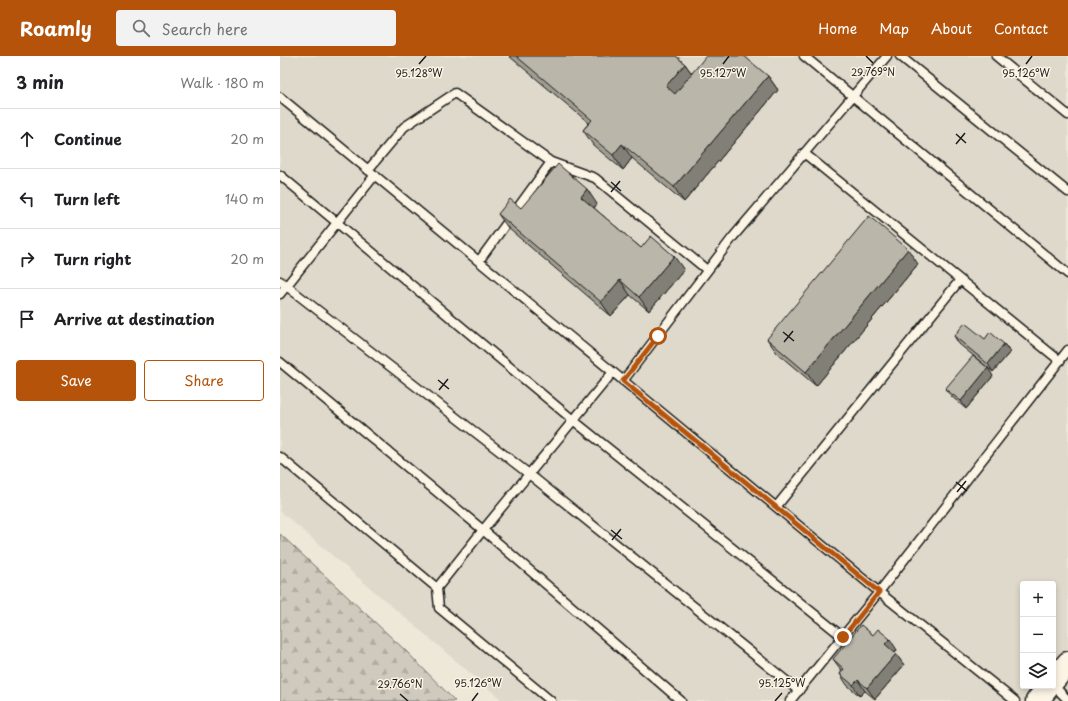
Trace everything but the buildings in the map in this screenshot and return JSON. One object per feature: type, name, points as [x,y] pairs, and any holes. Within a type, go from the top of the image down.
[{"type":"main road","points":[[1056,677],[1068,663]]},
{"type":"main road","points":[[1037,701],[1047,689]]},
{"type":"lane","points":[[804,56],[1068,274]]},
{"type":"lane","points":[[623,381],[733,237],[887,56]]},
{"type":"lane","points":[[900,56],[1068,192]]},
{"type":"lane","points":[[996,56],[1068,115]]},
{"type":"lane","points":[[280,294],[283,284],[337,223],[404,127],[455,93],[551,162],[595,178],[707,270]]},
{"type":"lane","points":[[280,97],[879,592],[1015,701]]},
{"type":"lane","points":[[804,153],[1060,361]]},
{"type":"lane","points":[[479,261],[551,162]]},
{"type":"lane","points":[[280,176],[573,420],[843,637]]},
{"type":"lane","points":[[776,507],[960,280]]},
{"type":"lane","points":[[283,284],[529,474],[799,691]]},
{"type":"lane","points":[[790,701],[879,592],[1068,350]]},
{"type":"lane","points":[[280,362],[483,530],[682,701]]},
{"type":"lane","points":[[551,701],[439,608],[437,588],[613,372]]},
{"type":"lane","points":[[280,457],[437,588]]},
{"type":"lane","points":[[1056,689],[1068,700]]},
{"type":"shaded area","points":[[280,56],[1068,56],[1068,701],[503,701],[280,511]]},
{"type":"green space","points":[[280,534],[407,652],[455,701],[280,701]]},
{"type":"route","points":[[658,336],[623,381],[879,592],[843,637]]}]
